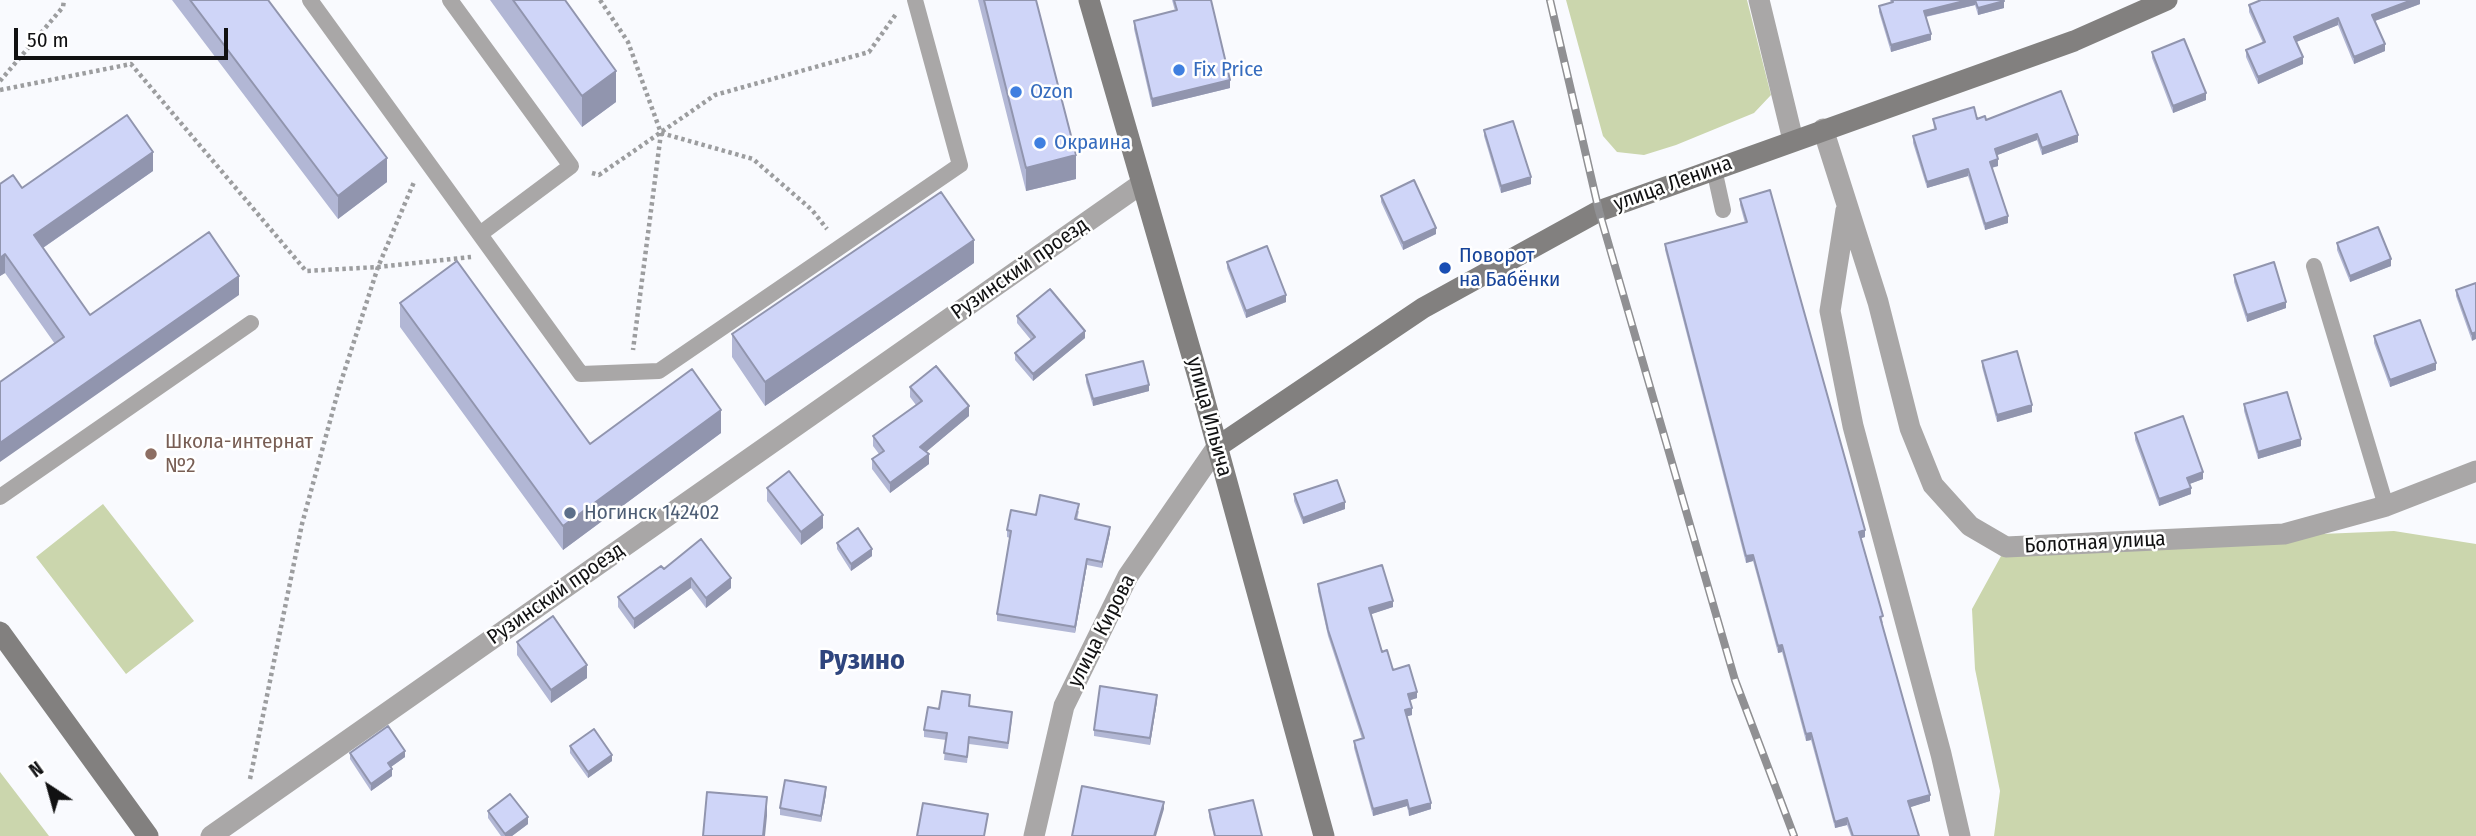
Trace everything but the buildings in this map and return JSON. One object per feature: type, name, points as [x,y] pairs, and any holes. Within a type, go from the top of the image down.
[{"type":"street","name":"улица Ильича","points":[[1089,0],[1217,447],[1324,836]]},
{"type":"street","points":[[1759,0],[1793,140]]},
{"type":"street","name":"улица Ленина","points":[[1217,447],[1423,308],[1600,211],[2074,41],[2167,0]]},
{"type":"street","name":"Болотная улица","points":[[1823,129],[1878,302],[1910,428],[1933,485],[1970,526],[2006,547],[2284,534],[2386,506],[2476,471]]},
{"type":"street","name":"Рузинский проезд","points":[[211,836],[1141,184]]},
{"type":"street","points":[[1847,204],[1830,311],[1853,426],[1941,754],[1960,836]]},
{"type":"street","name":"улица Кирова","points":[[1034,836],[1063,706],[1128,576],[1217,447]]},
{"type":"street","points":[[0,632],[148,836]]},
{"type":"lane","points":[[310,0],[581,374],[659,371],[960,165],[915,0]]},
{"type":"lane","points":[[450,0],[571,166],[480,234]]},
{"type":"lane","points":[[1714,169],[1723,210]]},
{"type":"lane","points":[[2314,266],[2386,506]]},
{"type":"lane","points":[[0,496],[251,323]]},
{"type":"path","points":[[0,80],[63,7],[64,0]]},
{"type":"path","points":[[600,0],[628,42],[660,133],[631,372]]},
{"type":"path","points":[[571,166],[599,175],[715,95],[869,52],[899,10]]},
{"type":"path","points":[[0,90],[131,64],[306,271],[378,267],[494,254]]},
{"type":"path","points":[[660,133],[753,159],[812,210],[841,247]]},
{"type":"path","points":[[242,814],[302,524],[338,388],[378,267],[425,158]]},
{"type":"green space","points":[[1566,0],[1747,0],[1771,95],[1754,113],[1676,145],[1644,155],[1617,152],[1603,136]]},
{"type":"green space","points":[[103,504],[194,621],[126,674],[36,557]]},
{"type":"green space","points":[[2394,531],[2476,544],[2476,836],[1994,836],[2000,791],[1975,669],[1972,609],[2006,547]]},
{"type":"green space","points":[[0,772],[49,836],[0,836]]},
{"type":"railway","points":[[1550,0],[1599,211],[1735,680],[1794,836]]},
{"type":"place","name":"Fix Price","points":[[1179,70]]},
{"type":"place","name":"Ozon","points":[[1016,92]]},
{"type":"place","name":"Окраина","points":[[1040,143]]},
{"type":"place","name":"Поворот на Бабёнки","points":[[1445,268]]},
{"type":"place","name":"Школа-интернат №2","points":[[151,454]]},
{"type":"place","name":"Ногинск 142402","points":[[570,513]]},
{"type":"district","name":"Рузино","points":[[862,661]]}]
